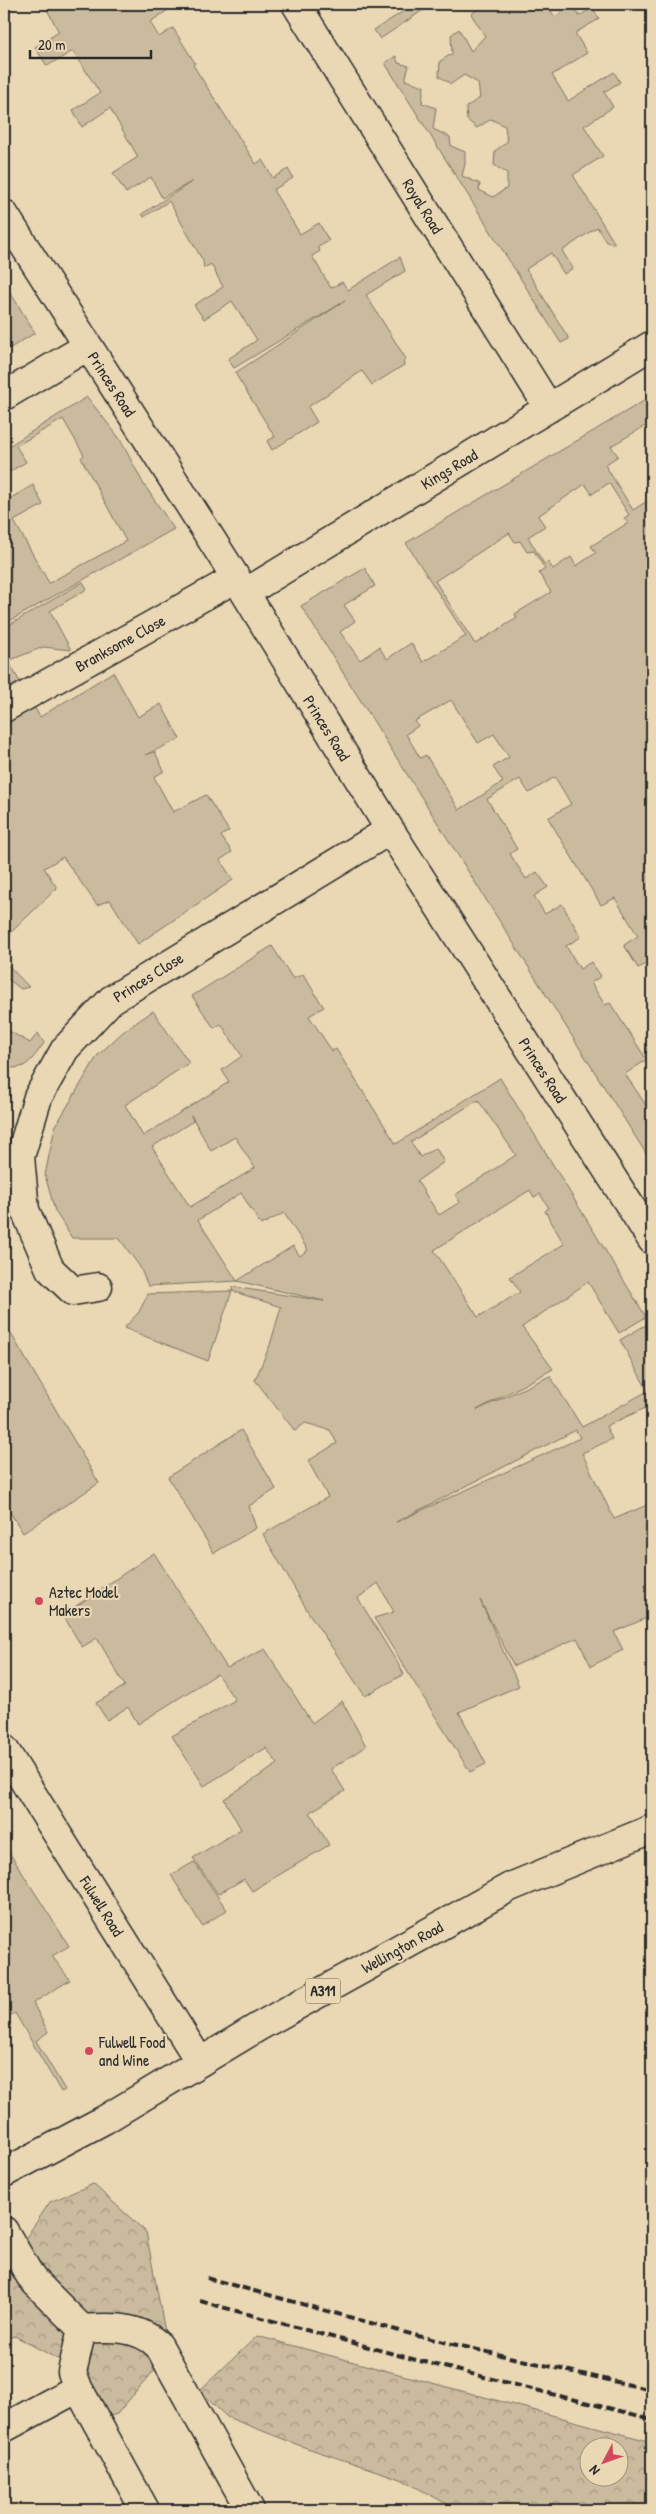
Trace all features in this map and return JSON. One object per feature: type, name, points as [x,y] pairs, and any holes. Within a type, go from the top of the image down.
[{"type":"street","name":"Royal Road","points":[[296,4],[549,408]]},
{"type":"street","name":"Princes Road","points":[[4,214],[241,586],[390,830],[652,1240]]},
{"type":"street","name":"Kings Road","points":[[241,586],[549,408],[652,345]]},
{"type":"street","points":[[4,396],[88,346]]},
{"type":"street","name":"Branksome Close","points":[[4,708],[241,586]]},
{"type":"street","name":"Princes Close","points":[[98,1288],[73,1291],[50,1269],[25,1210],[20,1157],[38,1097],[65,1049],[111,1000],[390,830]]},
{"type":"street","name":"Fulwell Road","points":[[4,1749],[200,2062]]},
{"type":"street","name":"Wellington Road","points":[[4,2173],[104,2120],[258,2027],[510,1887],[652,1830]]},
{"type":"street","points":[[4,2231],[32,2279],[82,2329],[117,2326],[151,2338],[159,2346],[250,2510]]},
{"type":"street","points":[[82,2329],[72,2372],[78,2388],[145,2510]]},
{"type":"street","points":[[4,2428],[78,2388]]},
{"type":"green space","points":[[44,4],[177,4],[150,22],[159,37],[173,28],[195,63],[193,65],[256,164],[262,160],[273,178],[288,169],[293,178],[273,190],[300,234],[319,223],[329,241],[318,247],[320,251],[312,256],[331,288],[342,282],[348,290],[400,257],[405,271],[366,295],[406,359],[403,361],[404,365],[372,385],[362,371],[308,407],[317,422],[272,450],[267,441],[275,437],[235,373],[345,301],[234,368],[228,359],[257,340],[232,301],[204,319],[194,305],[223,287],[211,264],[204,268],[203,261],[169,201],[144,217],[142,214],[193,181],[162,198],[151,177],[126,193],[113,173],[138,157],[110,108],[82,127],[73,110],[100,93],[73,51],[47,66],[35,47],[59,32]]},
{"type":"green space","points":[[415,4],[432,4],[380,39],[374,30]]},
{"type":"green space","points":[[486,4],[546,4],[555,17],[572,6],[579,16],[593,8],[599,19],[575,33],[587,53],[552,75],[568,101],[614,72],[620,82],[604,92],[613,107],[584,126],[603,156],[573,175],[615,244],[606,242],[597,227],[562,251],[573,268],[564,274],[551,253],[526,269],[569,339],[561,343],[385,63],[396,56],[398,63],[409,66],[405,80],[424,86],[422,103],[436,108],[433,129],[450,137],[451,146],[465,152],[462,176],[480,184],[479,190],[493,197],[507,188],[507,173],[494,165],[495,151],[507,142],[505,126],[491,119],[477,128],[467,120],[466,107],[480,98],[478,83],[464,75],[451,84],[439,76],[440,61],[452,54],[451,35],[459,29],[471,51],[485,36],[471,14]]},
{"type":"green space","points":[[7,287],[35,333],[7,350],[4,345],[4,289]]},
{"type":"green space","points":[[652,396],[652,422],[611,446],[618,456],[605,465],[633,510],[652,498],[652,970],[648,963],[638,968],[624,945],[638,936],[615,898],[601,905],[548,818],[571,804],[555,777],[529,793],[520,779],[487,799],[517,849],[510,854],[526,879],[537,872],[548,887],[534,896],[545,914],[562,904],[581,937],[566,946],[580,969],[591,962],[601,976],[591,983],[605,1005],[610,1003],[645,1057],[652,1052],[652,1056],[625,1074],[652,1114],[652,1163],[301,606],[365,568],[375,586],[344,605],[355,621],[340,632],[360,660],[379,647],[387,659],[411,643],[423,662],[466,636],[406,543]],"holes":[[[609,483],[629,515],[624,518],[628,523],[591,546],[596,553],[576,566],[571,557],[553,569],[548,562],[544,564],[528,537],[545,526],[538,516],[585,484],[592,494]],[[509,533],[515,542],[520,541],[527,552],[534,551],[545,569],[539,573],[551,592],[515,614],[517,618],[475,644],[435,581]],[[451,700],[478,743],[494,734],[509,757],[493,767],[503,782],[459,810],[426,755],[420,758],[406,734],[418,726],[415,721]]]},
{"type":"green space","points":[[87,397],[120,439],[143,483],[174,529],[4,624],[4,502],[33,485],[43,505],[14,521],[49,583],[126,541],[81,458],[84,455],[63,419],[16,446],[26,462],[4,475],[4,449]]},
{"type":"green space","points":[[83,582],[87,589],[50,611],[71,650],[43,647],[8,661],[40,717],[113,672],[138,717],[161,704],[180,739],[145,755],[155,752],[164,771],[154,777],[173,812],[206,795],[229,831],[221,836],[232,852],[220,860],[233,880],[138,944],[110,900],[97,905],[63,857],[44,868],[57,888],[4,939],[4,628]]},
{"type":"green space","points":[[272,946],[293,979],[303,974],[324,1007],[309,1016],[332,1051],[336,1049],[396,1144],[500,1078],[646,1317],[619,1333],[588,1282],[522,1327],[553,1369],[477,1410],[550,1376],[582,1427],[648,1391],[620,1340],[649,1323],[652,1328],[652,1405],[606,1426],[612,1439],[582,1453],[614,1519],[652,1503],[652,1623],[649,1617],[614,1632],[623,1650],[591,1666],[577,1638],[514,1666],[480,1600],[519,1686],[459,1712],[486,1764],[470,1772],[374,1618],[394,1612],[378,1583],[358,1598],[404,1674],[365,1696],[310,1615],[263,1534],[328,1497],[308,1461],[337,1443],[330,1430],[305,1423],[295,1431],[255,1380],[270,1345],[281,1307],[232,1291],[233,1287],[324,1301],[237,1281],[148,1286],[140,1267],[119,1238],[72,1238],[55,1211],[45,1175],[55,1127],[98,1055],[124,1031],[153,1011],[189,1063],[125,1105],[143,1136],[229,1082],[222,1070],[242,1056],[221,1024],[214,1028],[192,996]],"holes":[[[478,1100],[516,1155],[455,1195],[460,1202],[439,1215],[417,1181],[444,1162],[436,1148],[420,1157],[411,1142]],[[191,1115],[211,1151],[235,1137],[255,1168],[190,1207],[152,1147],[193,1121]],[[530,1190],[534,1197],[540,1194],[549,1208],[545,1211],[564,1244],[510,1277],[520,1292],[478,1317],[434,1250]],[[241,1193],[261,1225],[284,1213],[308,1250],[300,1256],[293,1246],[237,1281],[198,1220]],[[576,1430],[580,1438],[396,1522]]]},
{"type":"green space","points":[[4,961],[29,987],[21,989],[4,976]]},
{"type":"green space","points":[[4,1028],[30,1043],[38,1033],[44,1043],[32,1059],[23,1066],[12,1068],[4,1066]]},
{"type":"green space","points":[[232,1291],[208,1361],[124,1328],[139,1312],[148,1294]]},
{"type":"green space","points":[[4,1322],[99,1483],[23,1533],[8,1509],[4,1511]]},
{"type":"green space","points":[[241,1430],[276,1489],[249,1506],[256,1528],[214,1553],[168,1477]]},
{"type":"green space","points":[[154,1553],[227,1668],[265,1649],[312,1723],[342,1701],[366,1746],[331,1769],[345,1791],[310,1812],[329,1845],[252,1891],[244,1879],[218,1894],[193,1858],[241,1829],[224,1799],[278,1764],[266,1748],[204,1786],[172,1736],[235,1700],[217,1674],[138,1724],[128,1707],[107,1720],[96,1703],[125,1686],[97,1638],[82,1647],[63,1615]]},
{"type":"green space","points":[[7,1849],[69,1946],[52,1956],[70,1980],[33,2003],[48,2032],[36,2041],[65,2090],[61,2092],[15,2013],[4,2019],[4,1851]]},
{"type":"green space","points":[[194,1862],[227,1910],[202,1926],[171,1875]]},
{"type":"green space","points":[[93,2184],[146,2232],[169,2353],[117,2414],[96,2420],[65,2363],[15,2336],[4,2339],[4,2231],[25,2239],[50,2202]]},
{"type":"green space","points":[[257,2336],[652,2442],[652,2510],[458,2510],[401,2479],[301,2446],[227,2417],[199,2391]]},
{"type":"railway","points":[[207,2278],[418,2336],[652,2390]]},
{"type":"railway","points":[[200,2301],[416,2360],[652,2419]]},
{"type":"place","name":"Aztec Model Makers","points":[[39,1601]]},
{"type":"place","name":"Fulwell Food and Wine","points":[[89,2051]]}]
